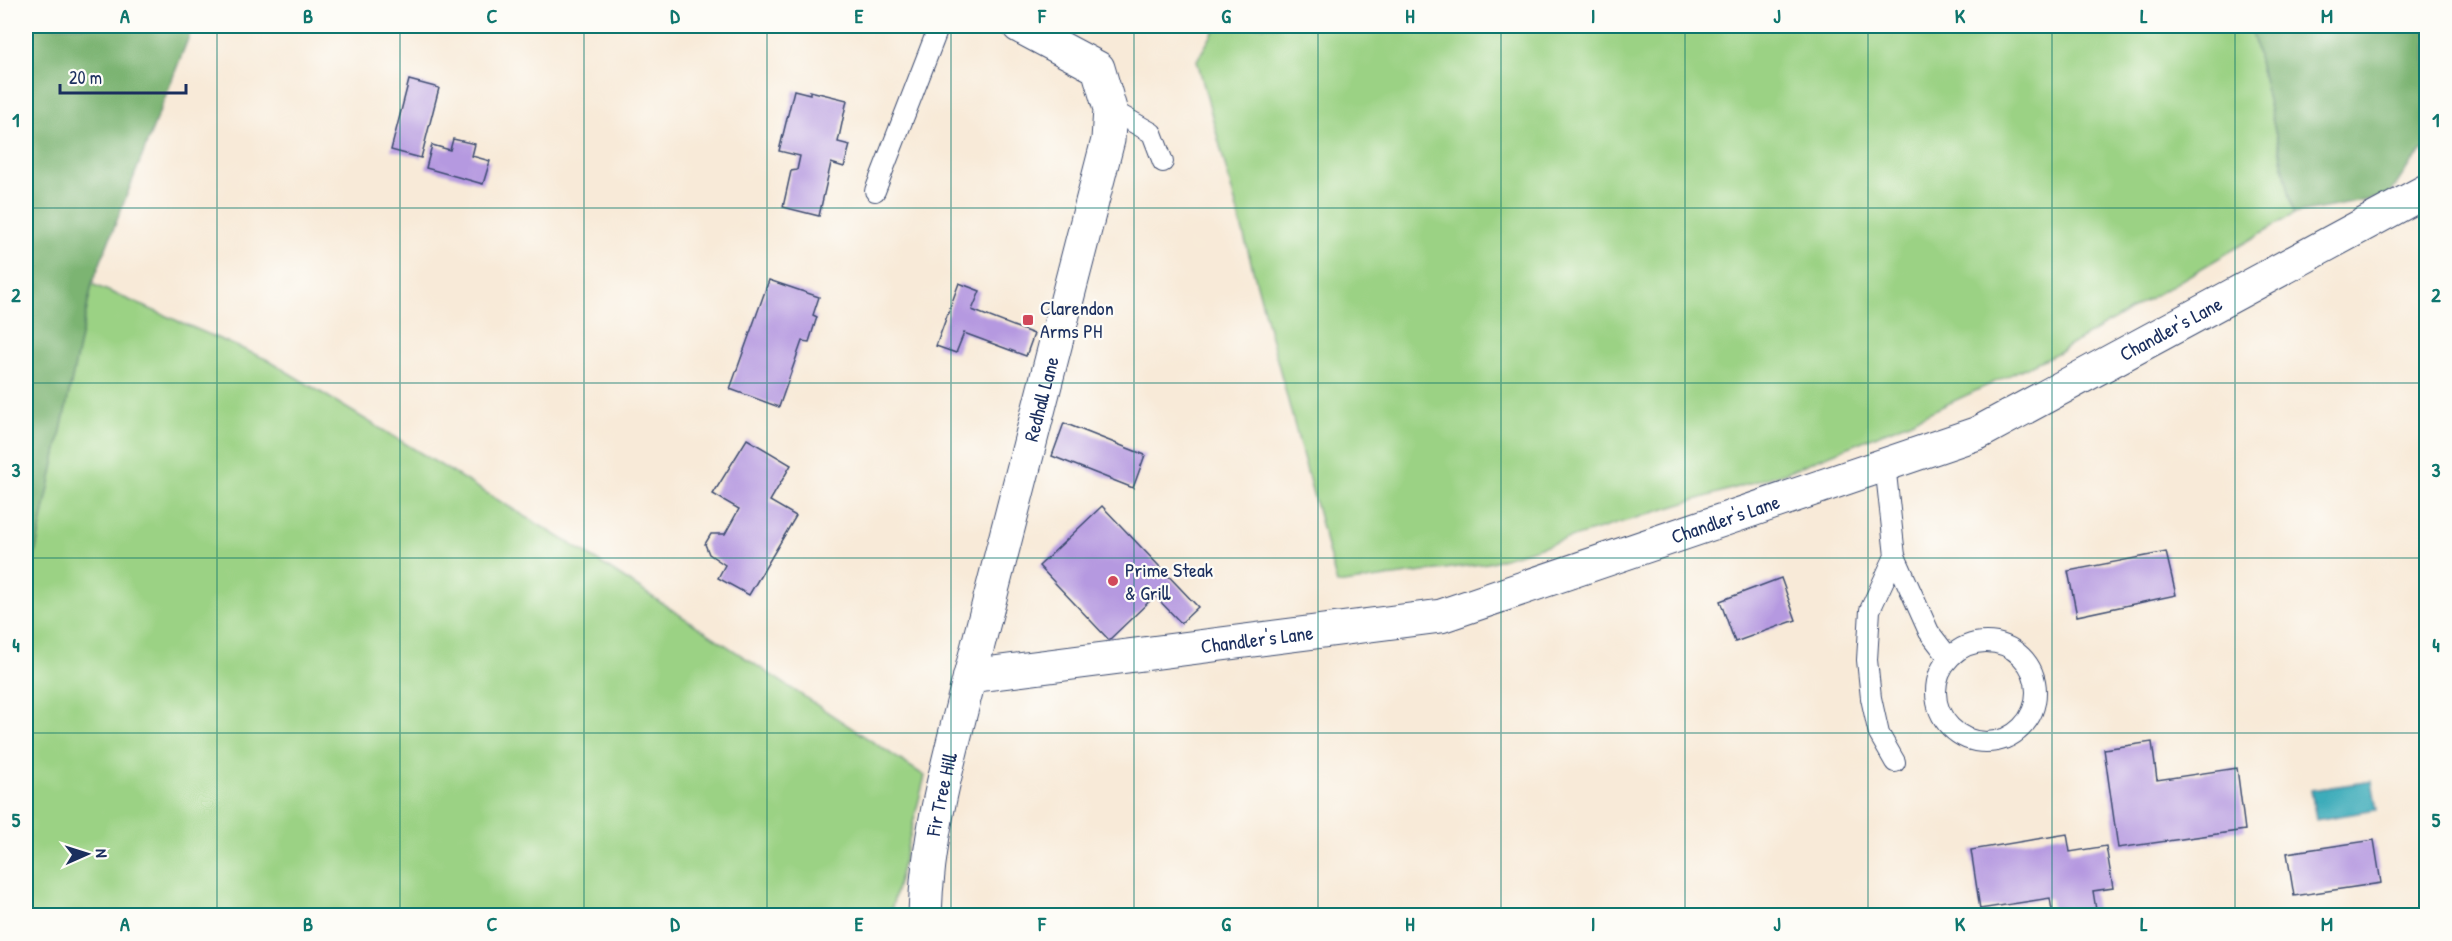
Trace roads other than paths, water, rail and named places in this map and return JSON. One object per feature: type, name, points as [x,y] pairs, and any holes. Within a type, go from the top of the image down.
[{"type":"street","name":"Redhall Lane","points":[[970,676],[1108,140],[1110,109],[1098,68],[1019,26]]},
{"type":"street","name":"Chandler's Lane","points":[[970,676],[1441,616],[1978,433],[2427,191]]},
{"type":"street","name":"Fir Tree Hill","points":[[925,915],[926,879],[945,774],[970,676]]},
{"type":"lane","points":[[875,190],[939,26]]},
{"type":"lane","points":[[1110,109],[1152,133],[1163,162]]},
{"type":"lane","points":[[1885,464],[1895,556],[1929,632],[1950,658]]},
{"type":"lane","points":[[1895,556],[1870,610],[1867,660],[1871,698],[1879,734],[1895,762]]},
{"type":"lane","points":[[1978,642],[1994,642],[2010,648],[2023,658],[2032,672],[2036,688],[2034,704],[2028,719],[2017,732],[2003,739],[1986,742],[1970,740],[1955,732],[1944,720],[1937,705],[1936,688],[1940,672],[1950,658],[1962,648],[1978,642]]},
{"type":"water","points":[[2372,781],[2377,810],[2316,820],[2311,790]]},
{"type":"place","name":"Clarendon Arms PH","points":[[1028,320]]},
{"type":"place","name":"Prime Steak & Grill","points":[[1113,581]]}]
